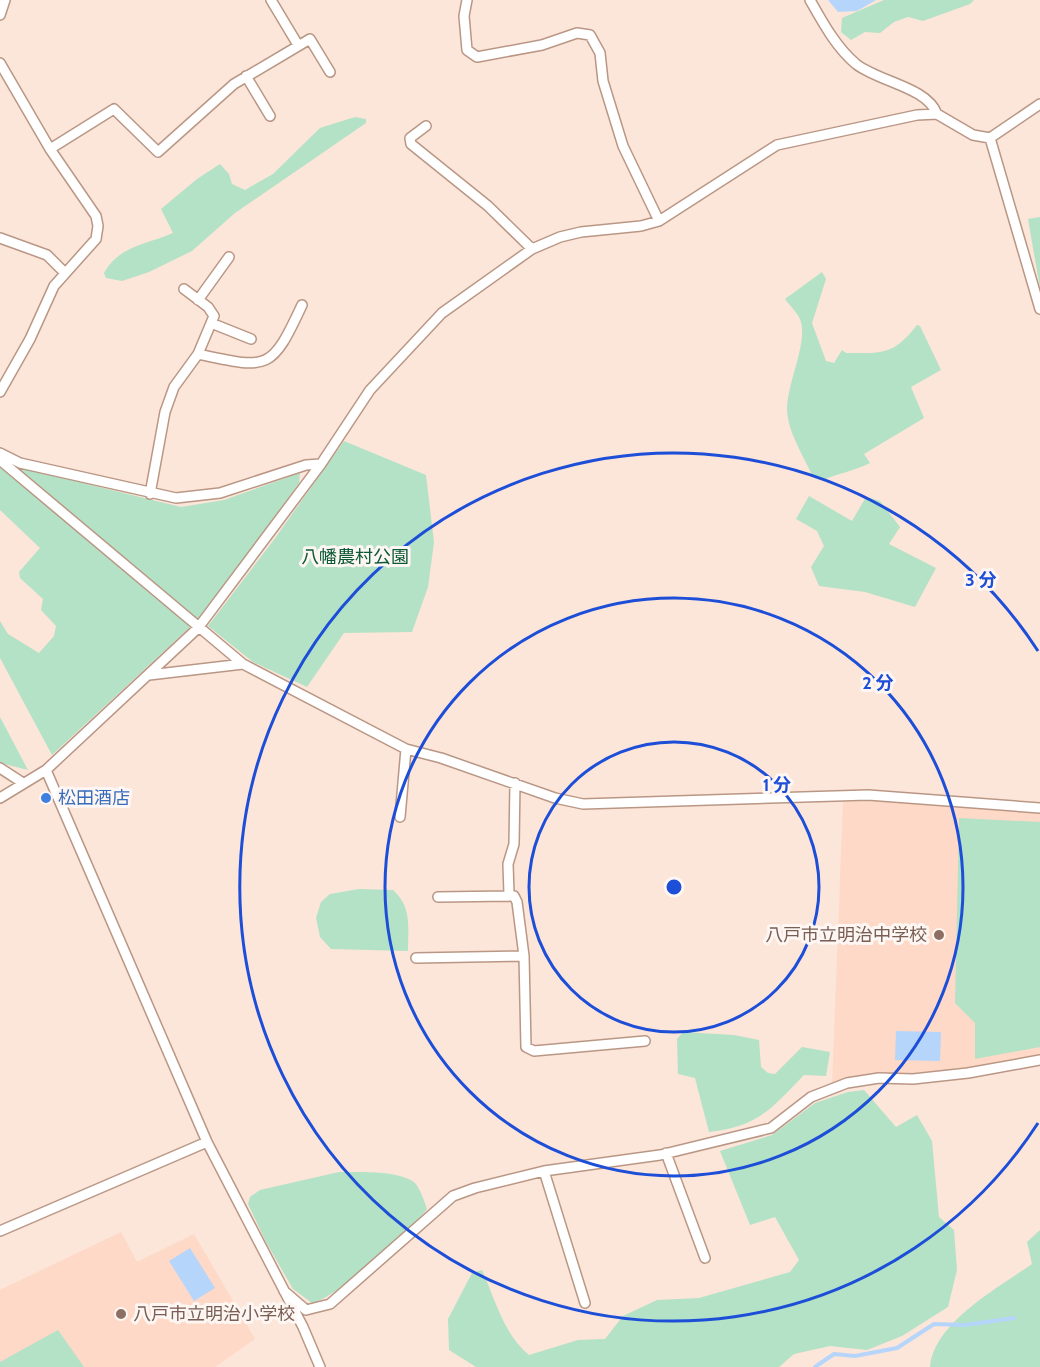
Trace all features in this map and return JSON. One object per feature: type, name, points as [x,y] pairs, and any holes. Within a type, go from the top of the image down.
[{"type":"street","points":[[0,15],[5,0]]},
{"type":"street","points":[[271,0],[298,45]]},
{"type":"street","points":[[467,0],[464,16],[467,50],[477,57],[542,45],[577,33],[591,35],[600,53],[603,81],[623,146],[659,221]]},
{"type":"street","points":[[810,0],[841,49],[856,63],[866,70],[924,96],[934,104],[938,114]]},
{"type":"street","points":[[50,149],[114,109],[158,152],[246,76],[310,39],[330,72]]},
{"type":"street","points":[[0,63],[50,149],[96,216],[98,226],[96,238],[90,248],[54,286],[30,339],[0,392]]},
{"type":"street","points":[[246,76],[270,116]]},
{"type":"street","points":[[0,798],[46,770],[198,628],[321,464],[370,390],[423,330],[442,313],[532,249],[581,231],[641,226],[659,221],[777,145],[917,115],[938,114],[973,135],[990,138],[1040,104]]},
{"type":"street","points":[[426,126],[410,138],[411,144],[488,206],[532,249]]},
{"type":"street","points":[[990,138],[1040,309]]},
{"type":"street","points":[[0,238],[47,255],[65,273]]},
{"type":"street","points":[[198,300],[229,257]]},
{"type":"street","points":[[150,494],[165,412],[182,373],[198,354],[211,323],[212,312],[184,289]]},
{"type":"street","points":[[198,354],[247,364],[267,361],[284,344],[302,305]]},
{"type":"street","points":[[211,323],[251,339]]},
{"type":"street","points":[[0,453],[20,463],[176,498],[220,494],[306,465],[321,464]]},
{"type":"street","points":[[0,460],[243,664],[406,748],[555,798],[583,804],[868,795],[1040,808]]},
{"type":"street","points":[[149,675],[243,664]]},
{"type":"street","points":[[400,817],[406,748]]},
{"type":"street","points":[[0,768],[23,783]]},
{"type":"street","points":[[46,770],[207,1142],[284,1291],[320,1367]]},
{"type":"street","points":[[515,783],[514,844],[508,864],[509,894],[517,902],[524,956],[526,1047],[534,1051],[645,1041]]},
{"type":"street","points":[[438,897],[509,894]]},
{"type":"street","points":[[416,958],[524,956]]},
{"type":"street","points":[[284,1291],[306,1310],[330,1304],[453,1196],[475,1188],[544,1172],[666,1154],[771,1128],[811,1097],[847,1083],[879,1078],[913,1079],[968,1074],[1040,1060]]},
{"type":"street","points":[[0,1231],[207,1142]]},
{"type":"street","points":[[666,1154],[705,1258]]},
{"type":"street","points":[[544,1172],[585,1303]]},
{"type":"shaded area","name":"八戸市立明治中学校","points":[[873,801],[1040,813],[1040,1056],[969,1070],[832,1087],[843,802]]},
{"type":"shaded area","name":"八戸市立明治小学校","points":[[121,1232],[137,1262],[194,1234],[255,1339],[215,1367],[0,1367],[0,1290]]},
{"type":"green space","points":[[884,0],[974,0],[970,4],[923,21],[908,17],[894,22],[880,33],[865,32],[851,40],[841,32],[842,18]]},
{"type":"green space","points":[[355,117],[366,119],[366,123],[235,213],[192,251],[149,272],[122,281],[106,278],[104,273],[117,257],[134,247],[173,233],[161,209],[197,179],[220,164],[229,174],[232,184],[245,190],[273,174],[320,128]]},
{"type":"green space","points":[[1040,217],[1040,288],[1028,219]]},
{"type":"green space","points":[[822,272],[826,279],[812,323],[826,361],[834,363],[842,350],[846,353],[886,351],[901,342],[917,325],[920,326],[941,370],[911,387],[924,418],[864,454],[870,463],[823,480],[812,475],[793,435],[788,418],[788,399],[802,331],[798,316],[785,299]]},
{"type":"green space","name":"八幡農村公園","points":[[344,441],[426,475],[434,542],[428,587],[412,632],[344,633],[307,687],[253,662],[208,626],[273,541]]},
{"type":"green space","points":[[0,456],[50,475],[181,507],[224,500],[300,473],[299,483],[203,615],[52,755],[0,658],[0,621],[8,634],[39,653],[54,636],[56,626],[41,610],[43,599],[20,578],[19,572],[40,548],[0,510]]},
{"type":"green space","points":[[809,496],[852,521],[866,497],[880,501],[900,527],[889,544],[936,568],[915,607],[865,592],[819,586],[811,567],[824,546],[817,531],[796,519]]},
{"type":"green space","points":[[0,717],[28,770],[0,763]]},
{"type":"green space","points":[[959,818],[1040,822],[1040,1047],[975,1059],[975,1023],[955,1003]]},
{"type":"green space","points":[[359,889],[393,890],[399,897],[408,918],[408,951],[331,949],[320,937],[316,918],[321,902],[330,894]]},
{"type":"green space","points":[[683,1032],[734,1035],[759,1040],[761,1067],[768,1073],[775,1074],[802,1047],[830,1052],[826,1076],[804,1075],[763,1114],[740,1125],[709,1132],[695,1078],[678,1074],[677,1039]]},
{"type":"green space","points":[[864,1090],[896,1127],[917,1115],[932,1141],[939,1217],[954,1230],[957,1270],[948,1307],[902,1336],[867,1350],[830,1346],[794,1354],[779,1367],[476,1367],[449,1350],[448,1319],[472,1273],[482,1270],[507,1327],[520,1347],[529,1355],[578,1340],[605,1339],[623,1316],[657,1300],[699,1298],[790,1272],[799,1260],[775,1217],[750,1225],[720,1151],[772,1135],[815,1103],[848,1092]]},
{"type":"green space","points":[[339,1172],[390,1174],[408,1179],[417,1186],[427,1209],[390,1247],[355,1277],[312,1303],[293,1289],[266,1242],[248,1204],[250,1197],[260,1190]]},
{"type":"green space","points":[[1040,1230],[1040,1367],[930,1367],[934,1351],[955,1321],[986,1295],[1032,1264],[1027,1242]]},
{"type":"green space","points":[[58,1330],[84,1367],[0,1367],[0,1362]]},
{"type":"water","points":[[828,0],[876,0],[857,11],[838,12]]},
{"type":"water","points":[[896,1031],[941,1032],[940,1061],[895,1060]]},
{"type":"water","points":[[190,1248],[215,1288],[194,1301],[169,1261]]},
{"type":"waterway","points":[[815,1367],[834,1354],[855,1356],[897,1348],[934,1324],[965,1325],[1014,1318]]},
{"type":"place","name":"松田酒店","points":[[46,798]]},
{"type":"place","name":"八戸市立明治中学校","points":[[939,935]]},
{"type":"place","name":"八戸市立明治小学校","points":[[121,1314]]}]
